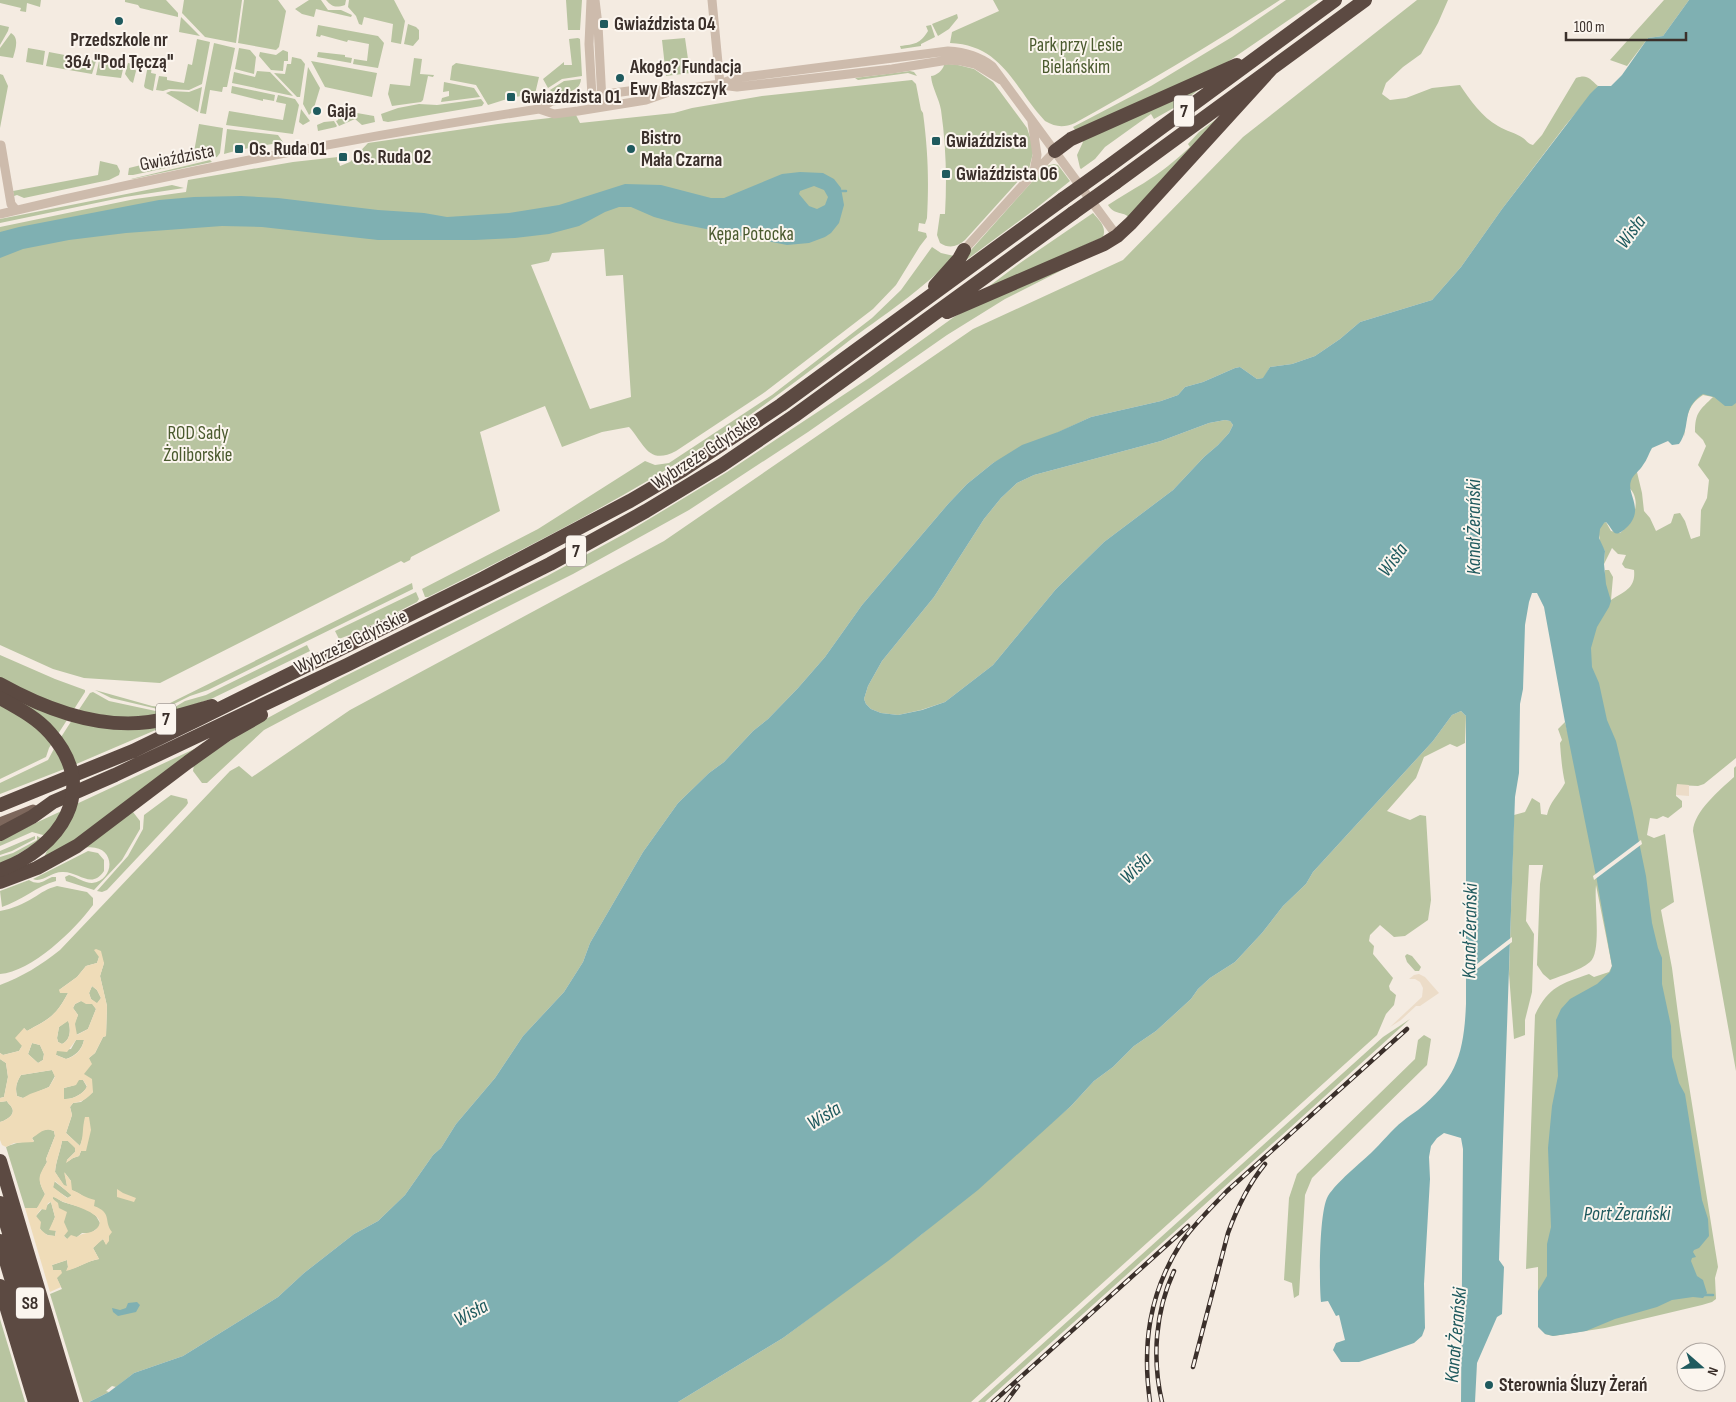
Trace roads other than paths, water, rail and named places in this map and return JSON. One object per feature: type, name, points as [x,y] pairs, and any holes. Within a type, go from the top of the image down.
[{"type":"highway","name":"Wybrzeże Gdyńskie","points":[[0,805],[133,751],[500,570],[630,501],[691,464],[773,410],[1335,0]]},
{"type":"highway","name":"Wybrzeże Gdyńskie","points":[[53,802],[115,775],[347,665],[550,564],[646,512],[756,442],[924,323],[1365,0]]},
{"type":"highway","points":[[1055,151],[1071,139],[1262,53]]},
{"type":"highway","points":[[924,323],[1104,244],[1117,236],[1144,210],[1272,68]]},
{"type":"highway","points":[[914,308],[959,259],[964,250]]},
{"type":"highway","points":[[0,882],[37,868],[77,846],[212,745],[347,665]]},
{"type":"highway","name":"7","points":[[0,684],[43,705],[80,717],[118,723],[150,722],[172,718],[249,695]]},
{"type":"highway","points":[[0,698],[36,720],[54,738],[69,765],[73,788],[71,804],[64,821],[47,843],[23,861],[0,870]]},
{"type":"highway","name":"7","points":[[0,834],[32,817],[53,802]]},
{"type":"highway","points":[[0,1161],[72,1402]]},
{"type":"highway","name":"S8","points":[[0,1203],[60,1402]]},
{"type":"highway","name":"S8","points":[[0,1241],[48,1402]]},
{"type":"highway","points":[[0,1286],[35,1402]]},
{"type":"main road","name":"Wybrzeże Gdyńskie","points":[[0,824],[53,802]]},
{"type":"street","points":[[591,0],[588,44],[592,96],[595,104],[599,107],[603,95],[595,0]]},
{"type":"street","points":[[712,0],[720,84]]},
{"type":"street","name":"Gwiaździsta","points":[[539,109],[554,114],[646,100],[671,91],[720,84],[736,78],[942,52],[969,54],[981,58],[992,66],[1117,236]]},
{"type":"street","points":[[902,57],[914,65]]},
{"type":"street","name":"Gwiaździsta","points":[[720,84],[737,87],[943,60],[975,64],[1004,82]]},
{"type":"street","name":"Gwiaździsta","points":[[0,214],[123,186],[399,131],[539,109],[552,101],[644,89],[671,91]]},
{"type":"street","points":[[1032,119],[1037,148],[1033,174]]},
{"type":"street","points":[[1,145],[11,204],[16,210]]},
{"type":"street","points":[[964,250],[1055,151]]},
{"type":"water","points":[[1689,0],[1736,0],[1736,403],[1732,406],[1725,406],[1714,397],[1703,394],[1696,400],[1691,406],[1685,431],[1679,444],[1672,445],[1668,441],[1652,448],[1642,467],[1632,479],[1630,486],[1635,515],[1632,521],[1619,533],[1614,532],[1606,522],[1600,529],[1599,538],[1605,551],[1606,584],[1611,601],[1597,627],[1591,648],[1592,667],[1599,683],[1607,720],[1616,741],[1646,876],[1652,923],[1662,958],[1662,984],[1671,1026],[1672,1057],[1679,1083],[1685,1094],[1702,1200],[1708,1219],[1709,1236],[1699,1248],[1694,1250],[1693,1252],[1696,1257],[1692,1258],[1691,1261],[1697,1276],[1703,1280],[1707,1293],[1703,1298],[1693,1297],[1672,1300],[1586,1331],[1553,1336],[1545,1334],[1538,1327],[1538,1291],[1547,1276],[1547,1244],[1551,1227],[1548,1148],[1552,1106],[1558,1076],[1556,1020],[1561,1009],[1570,999],[1597,984],[1610,972],[1612,966],[1544,607],[1537,593],[1532,593],[1525,625],[1523,689],[1520,704],[1519,773],[1515,797],[1499,1260],[1504,1267],[1502,1314],[1497,1317],[1477,1363],[1475,1402],[1461,1402],[1463,1149],[1461,1138],[1444,1133],[1431,1146],[1424,1284],[1425,1328],[1422,1336],[1414,1343],[1359,1362],[1341,1362],[1333,1350],[1336,1343],[1345,1340],[1339,1315],[1336,1316],[1328,1301],[1321,1302],[1320,1280],[1321,1231],[1328,1196],[1342,1179],[1375,1149],[1394,1128],[1431,1099],[1442,1087],[1456,1063],[1460,1050],[1466,1004],[1466,716],[1461,711],[1452,715],[1433,741],[1313,872],[1306,884],[1283,906],[1262,933],[1235,962],[1210,978],[1198,989],[1191,999],[1156,1031],[1134,1046],[1113,1067],[1094,1081],[1071,1106],[978,1190],[888,1261],[783,1338],[678,1402],[89,1402],[109,1392],[134,1373],[183,1356],[278,1297],[304,1273],[354,1234],[378,1221],[405,1195],[433,1155],[441,1148],[456,1124],[495,1078],[523,1036],[564,992],[583,962],[590,943],[643,852],[678,803],[709,773],[724,762],[798,688],[825,657],[862,605],[967,484],[993,463],[1022,445],[1091,417],[1161,401],[1178,395],[1185,387],[1203,382],[1235,368],[1240,367],[1257,379],[1263,378],[1270,367],[1292,364],[1315,356],[1340,339],[1360,322],[1432,300],[1461,267],[1502,209],[1590,94],[1598,86],[1611,86],[1622,75],[1648,38],[1663,36]],"holes":[[[1230,421],[1233,425],[1229,433],[1218,445],[1173,490],[1104,542],[1056,589],[993,665],[945,702],[922,710],[898,715],[881,713],[871,709],[866,704],[864,699],[868,686],[882,661],[934,597],[984,519],[1001,498],[1017,483],[1034,475],[1161,441],[1209,423]]]},
{"type":"water","points":[[800,172],[823,173],[834,179],[841,188],[844,205],[839,223],[831,233],[809,243],[787,245],[676,223],[654,217],[631,207],[619,207],[579,226],[549,234],[515,238],[378,240],[262,227],[222,226],[126,233],[69,240],[23,249],[0,258],[0,232],[159,200],[241,196],[278,198],[447,217],[509,213],[559,205],[625,184],[661,185],[711,198],[724,198],[782,174]],"holes":[[[814,186],[824,190],[828,197],[825,205],[817,209],[809,206],[799,194],[800,191]]]},
{"type":"water","points":[[137,1302],[140,1305],[136,1312],[118,1316],[113,1312],[112,1308],[120,1310],[126,1308],[128,1303]]},
{"type":"waterway","points":[[1702,1295],[1713,1295]]},
{"type":"railway","points":[[1150,1402],[1147,1360],[1150,1320],[1162,1281],[1181,1243],[1227,1191],[1407,1029]]},
{"type":"railway","points":[[1193,1367],[1228,1233],[1253,1180],[1265,1164]]},
{"type":"railway","points":[[993,1402],[1188,1226]]},
{"type":"railway","points":[[1162,1402],[1157,1369],[1157,1336],[1163,1303],[1174,1271]]},
{"type":"railway","points":[[1006,1402],[1018,1386]]},
{"type":"place","name":"Przedszkole nr 364 \"Pod Tęczą\"","points":[[119,21]]},
{"type":"place","name":"Gwiaździsta 04","points":[[604,24]]},
{"type":"place","name":"Akogo? Fundacja Ewy Błaszczyk","points":[[620,78]]},
{"type":"place","name":"Gwiaździsta 01","points":[[511,97]]},
{"type":"place","name":"Gaja","points":[[317,111]]},
{"type":"place","name":"Gwiaździsta","points":[[936,141]]},
{"type":"place","name":"Os. Ruda 01","points":[[239,149]]},
{"type":"place","name":"Bistro Mała Czarna","points":[[631,149]]},
{"type":"place","name":"Os. Ruda 02","points":[[343,157]]},
{"type":"place","name":"Gwiaździsta 06","points":[[946,174]]},
{"type":"place","name":"Sterownia Śluzy Żerań","points":[[1489,1385]]},
{"type":"park label","name":"Park przy Lesie Bielańskim","points":[[1076,56]]},
{"type":"park label","name":"Kępa Potocka","points":[[751,234]]},
{"type":"park label","name":"ROD Sady Żoliborskie","points":[[198,444]]},
{"type":"water label","name":"Wisła","points":[[1631,232]]},
{"type":"water label","name":"Kanał Żerański","points":[[1474,527]]},
{"type":"water label","name":"Wisła","points":[[1393,560]]},
{"type":"water label","name":"Wisła","points":[[1136,868]]},
{"type":"water label","name":"Kanał Żerański","points":[[1470,931]]},
{"type":"water label","name":"Wisła","points":[[824,1116]]},
{"type":"water label","name":"Port Żerański","points":[[1627,1214]]},
{"type":"water label","name":"Wisła","points":[[471,1313]]},
{"type":"water label","name":"Kanał Żerański","points":[[1456,1335]]}]
